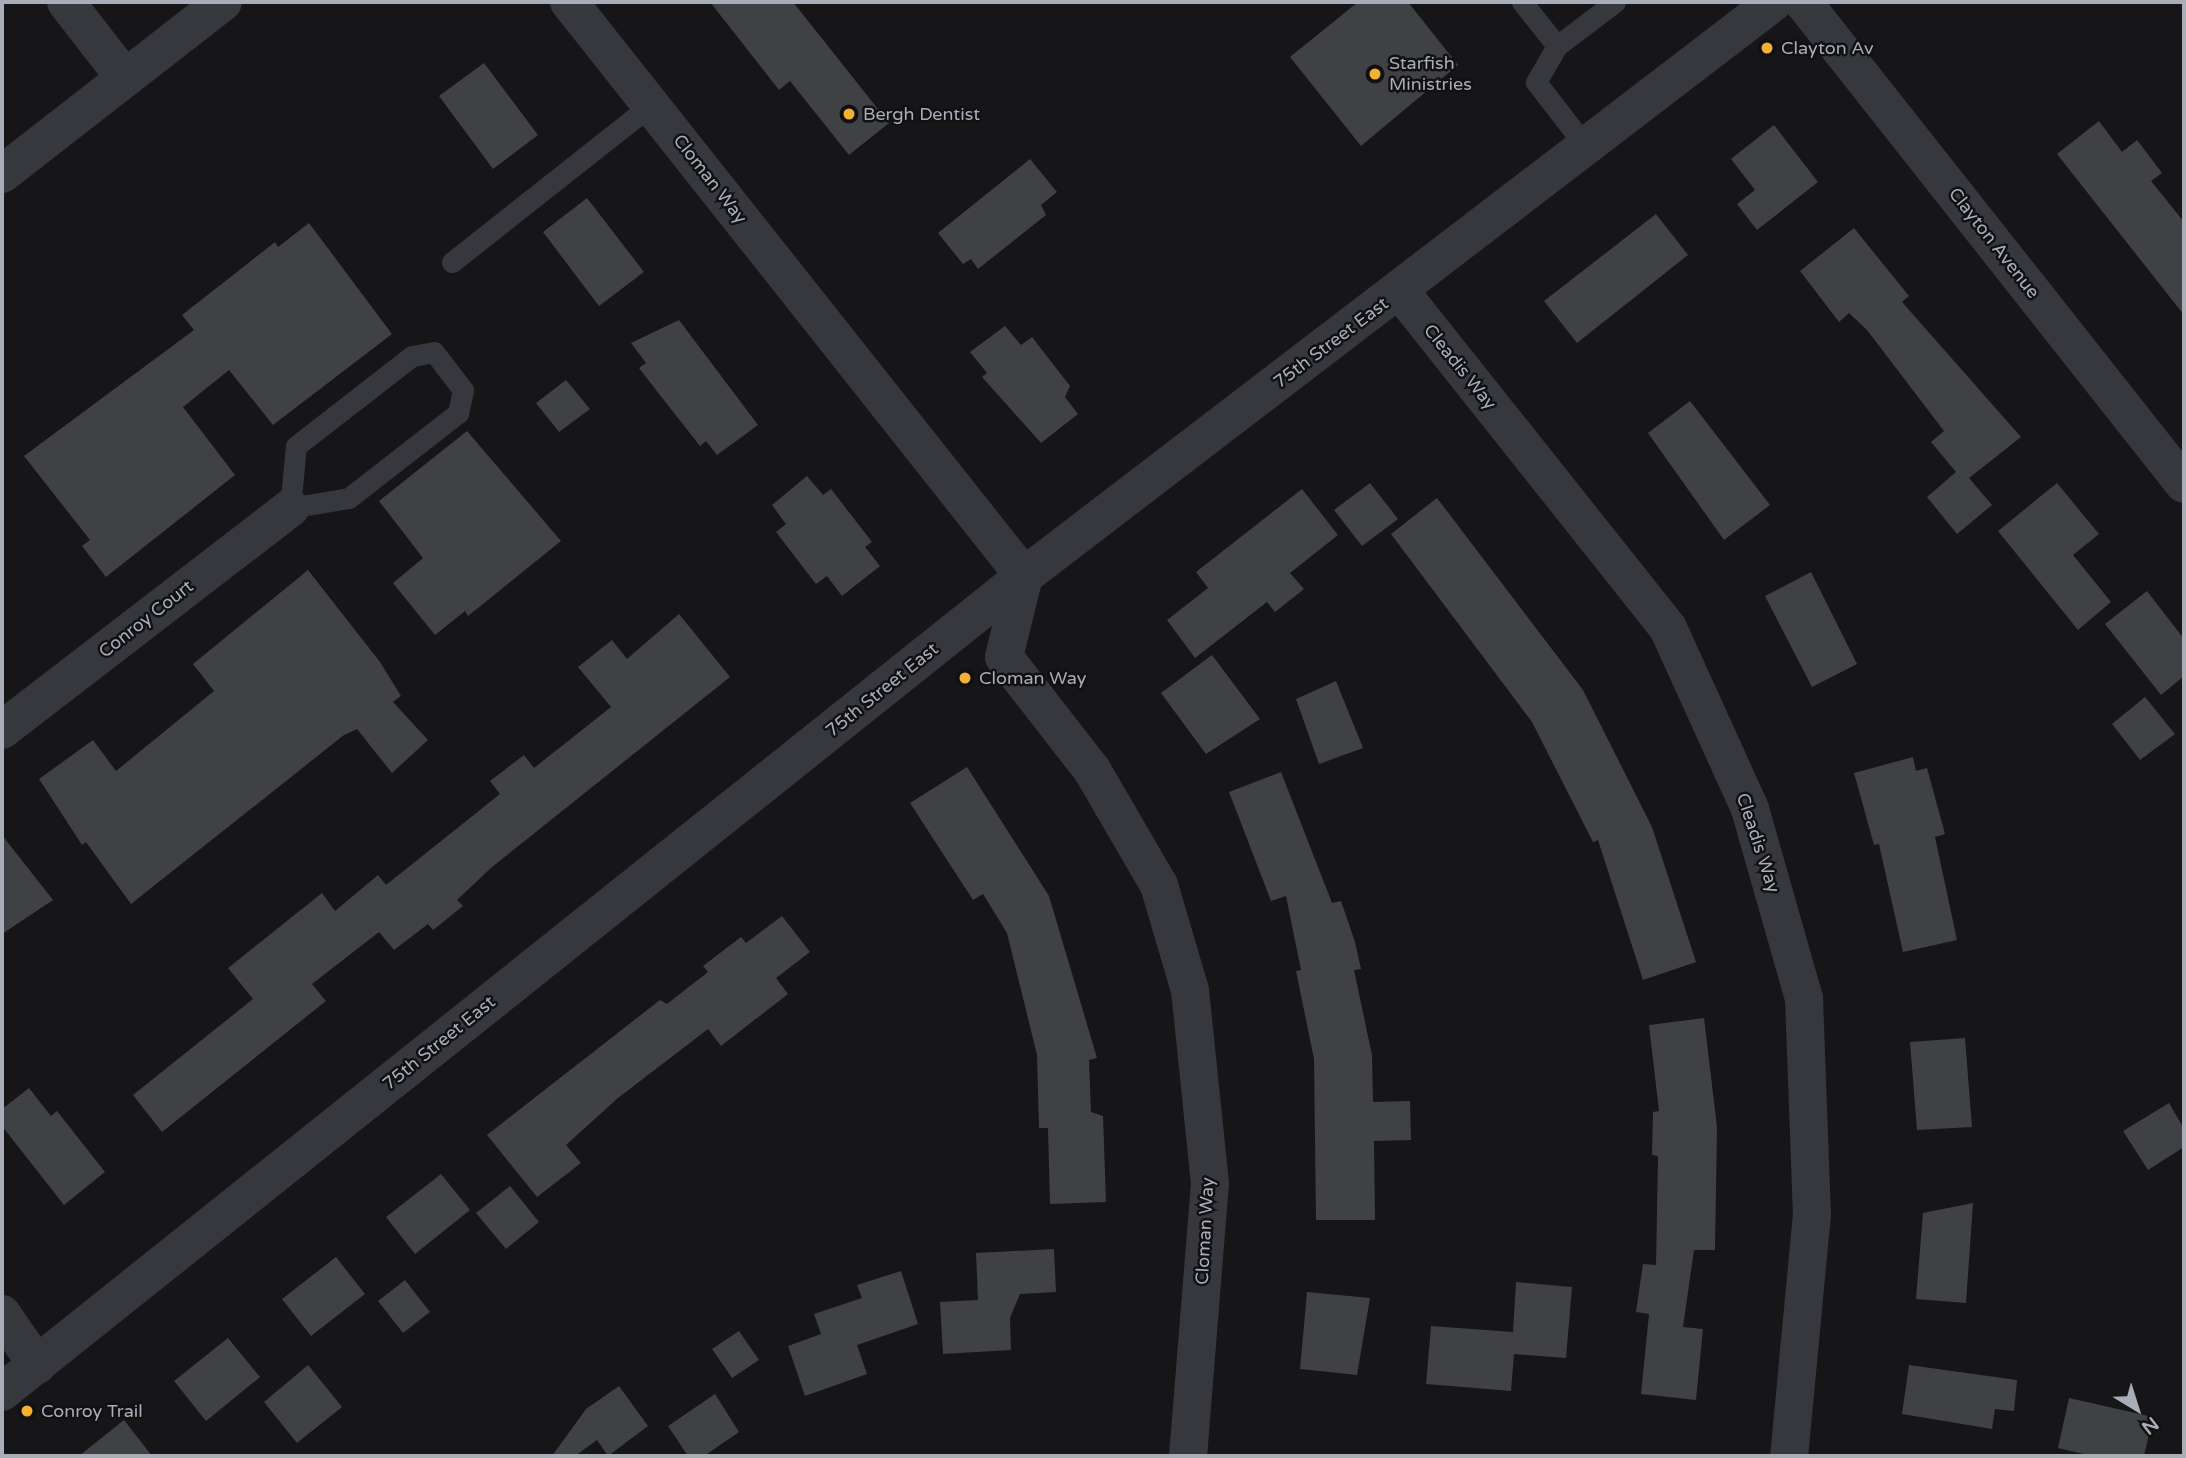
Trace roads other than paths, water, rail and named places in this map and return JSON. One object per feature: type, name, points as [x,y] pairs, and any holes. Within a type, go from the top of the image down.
[{"type":"street","points":[[66,2],[125,78]]},
{"type":"street","points":[[2,174],[223,2]]},
{"type":"street","name":"Cloman Way","points":[[569,2],[1024,576],[1004,657],[1092,770],[1159,885],[1191,990],[1210,1183],[1188,1456]]},
{"type":"street","name":"75th Street East","points":[[2,1392],[1024,576],[1400,291],[1774,2]]},
{"type":"street","name":"Clayton Avenue","points":[[1803,2],[2184,484]]},
{"type":"street","name":"Cleadis Way","points":[[1400,291],[1668,628],[1750,808],[1804,998],[1812,1214],[1789,1456]]},
{"type":"street","name":"Conroy Court","points":[[2,730],[290,508]]},
{"type":"street","points":[[2,1314],[37,1365]]},
{"type":"lane","points":[[1522,2],[1557,46]]},
{"type":"lane","points":[[1586,147],[1536,82],[1557,46],[1615,2]]},
{"type":"lane","points":[[452,262],[651,105]]},
{"type":"lane","points":[[434,352],[463,390],[458,413],[349,498],[290,508],[296,446],[412,356],[434,352]]},
{"type":"place","name":"Clayton Av","points":[[1767,48]]},
{"type":"place","name":"Starfish Ministries","points":[[1375,74]]},
{"type":"place","name":"Bergh Dentist","points":[[849,114]]},
{"type":"place","name":"Cloman Way","points":[[965,678]]},
{"type":"place","name":"Conroy Trail","points":[[27,1411]]}]
